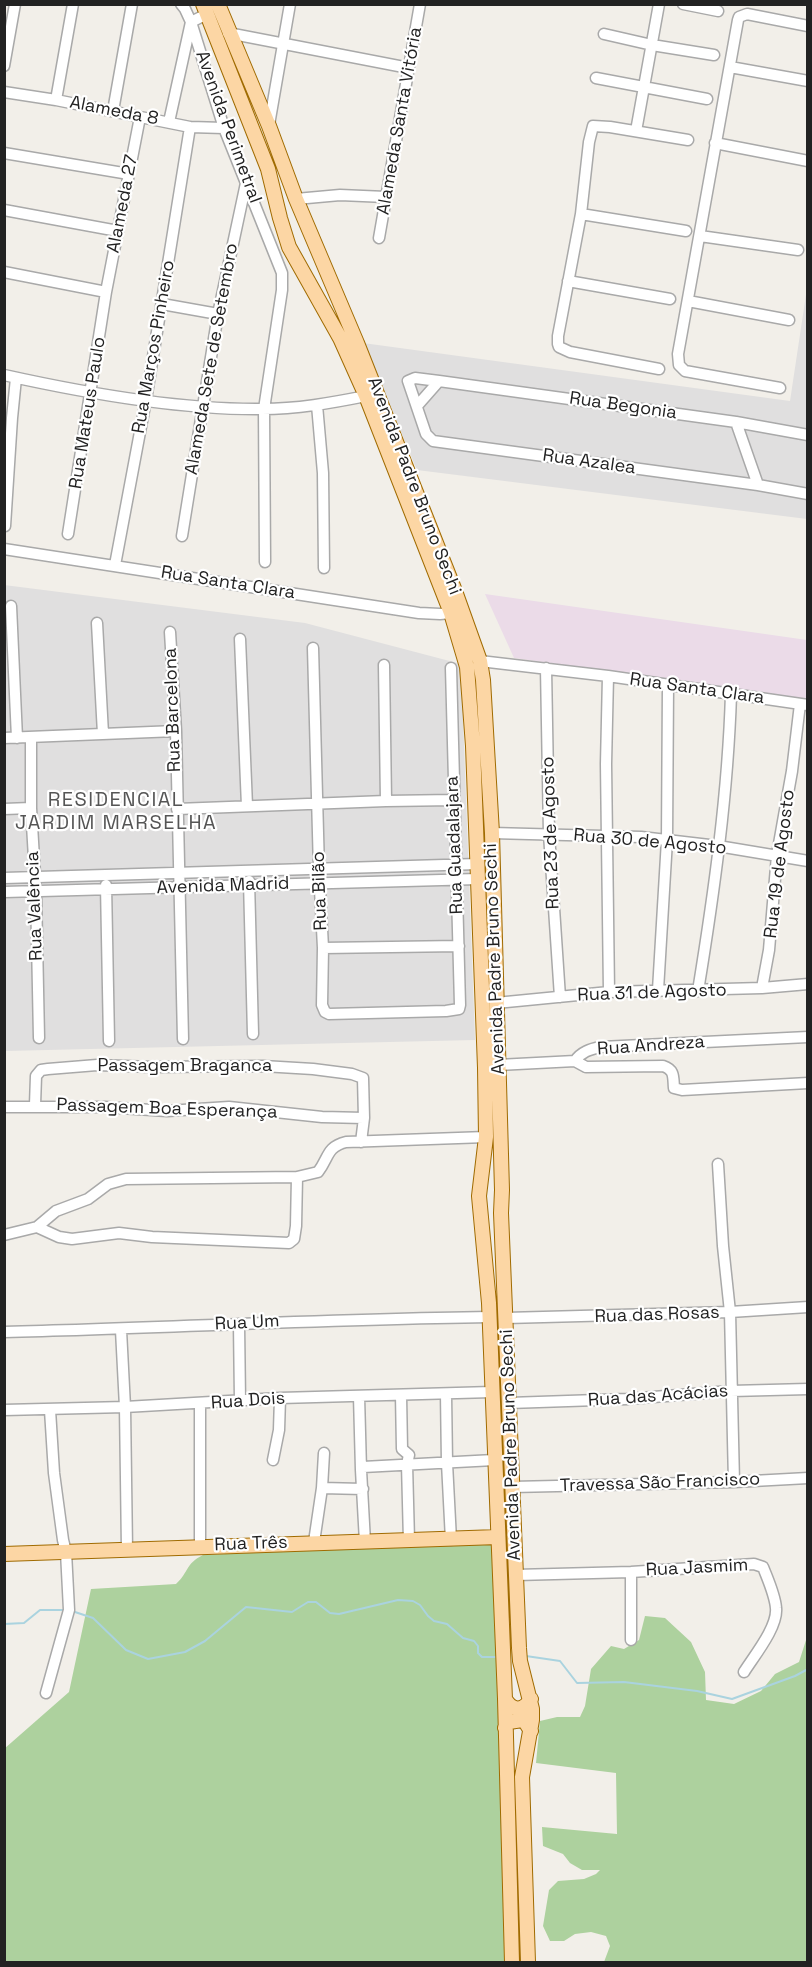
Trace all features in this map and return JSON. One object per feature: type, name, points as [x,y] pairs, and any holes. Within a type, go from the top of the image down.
[{"type":"main road","name":"Avenida Padre Bruno Sechi","points":[[209,8],[226,26],[269,126],[296,199],[400,450],[480,661],[485,692],[492,833],[501,1213],[520,1661],[531,1699],[532,1720],[522,1777],[528,1962]]},
{"type":"main road","name":"Avenida Padre Bruno Sechi","points":[[209,8],[268,169],[289,247],[336,329],[366,396],[451,613],[468,671],[478,864],[486,1137],[480,1187],[480,1209],[489,1317],[505,1699],[512,1962]]},
{"type":"main road","points":[[289,247],[313,236]]},
{"type":"main road","points":[[480,1187],[487,1194],[495,1194],[502,1190]]},
{"type":"main road","points":[[480,1209],[491,1204],[496,1206],[501,1213]]},
{"type":"main road","name":"Rua Três","points":[[4,1554],[498,1537]]},
{"type":"main road","points":[[505,1699],[509,1707],[516,1709],[526,1706],[531,1699]]},
{"type":"main road","points":[[505,1728],[509,1722],[522,1720],[531,1731]]},
{"type":"street","points":[[4,66],[15,4]]},
{"type":"street","points":[[56,100],[73,4]]},
{"type":"street","points":[[113,111],[132,4]]},
{"type":"street","name":"Avenida Perimetral","points":[[181,4],[191,22],[224,128],[274,250],[283,278],[264,409],[265,562]]},
{"type":"street","points":[[226,4],[226,26],[283,44],[409,68]]},
{"type":"street","points":[[269,126],[290,4]]},
{"type":"street","name":"Alameda Santa Vitória","points":[[379,237],[420,4]]},
{"type":"street","points":[[636,131],[659,4]]},
{"type":"street","points":[[683,4],[718,11]]},
{"type":"street","points":[[169,122],[191,22],[209,8]]},
{"type":"street","points":[[780,388],[693,373],[682,369],[678,361],[678,354],[740,17],[747,14],[756,15],[807,26]]},
{"type":"street","points":[[604,34],[652,45],[714,55]]},
{"type":"street","points":[[730,67],[807,81]]},
{"type":"street","points":[[596,78],[707,99]]},
{"type":"street","name":"Alameda 8","points":[[4,92],[190,127],[224,128]]},
{"type":"street","name":"Alameda 27","points":[[106,292],[140,117]]},
{"type":"street","points":[[659,369],[570,352],[560,347],[558,336],[593,126],[688,140]]},
{"type":"street","name":"Rua Marços Pinheiro","points":[[115,565],[146,400],[190,127]]},
{"type":"street","points":[[715,143],[807,161]]},
{"type":"street","points":[[4,153],[129,174]]},
{"type":"street","name":"Alameda Sete de Setembro","points":[[182,536],[218,314],[246,183]]},
{"type":"street","points":[[296,199],[340,195],[386,197]]},
{"type":"street","points":[[4,210],[118,231]]},
{"type":"street","points":[[580,214],[686,231]]},
{"type":"street","points":[[700,236],[798,250]]},
{"type":"street","points":[[4,272],[106,292]]},
{"type":"street","points":[[568,281],[670,299]]},
{"type":"street","name":"Rua Mateus Paulo","points":[[68,534],[106,292]]},
{"type":"street","points":[[688,301],[789,320]]},
{"type":"street","points":[[162,303],[218,314]]},
{"type":"street","points":[[4,375],[91,392],[202,406],[264,409],[317,405],[366,396]]},
{"type":"street","points":[[5,526],[16,378]]},
{"type":"street","name":"Rua Begonia","points":[[408,383],[409,380],[415,378],[736,422],[807,435]]},
{"type":"street","points":[[417,406],[438,381]]},
{"type":"street","name":"Rua Azalea","points":[[408,383],[426,434],[433,441],[758,484],[807,494]]},
{"type":"street","points":[[317,405],[323,473],[324,568]]},
{"type":"street","points":[[736,422],[758,484]]},
{"type":"street","name":"Rua Santa Clara","points":[[4,549],[419,613],[451,613]]},
{"type":"street","points":[[11,606],[17,738]]},
{"type":"street","points":[[97,623],[103,734]]},
{"type":"street","name":"Rua Barcelona","points":[[170,632],[176,731],[183,1039]]},
{"type":"street","points":[[240,639],[247,806]]},
{"type":"street","name":"Rua Bilão","points":[[313,648],[318,870],[323,948],[322,1005],[325,1012],[329,1014],[446,1011]]},
{"type":"street","name":"Rua Santa Clara","points":[[480,661],[608,676],[804,704]]},
{"type":"street","points":[[384,665],[386,801]]},
{"type":"street","name":"Rua Guadalajara","points":[[446,1011],[459,1009],[461,1001],[451,668]]},
{"type":"street","name":"Rua 23 de Agosto","points":[[546,668],[549,834],[560,997]]},
{"type":"street","points":[[608,676],[609,992]]},
{"type":"street","points":[[658,990],[667,840],[668,685]]},
{"type":"street","points":[[698,991],[708,933],[728,758],[731,694]]},
{"type":"street","name":"Rua 19 de Agosto","points":[[762,988],[769,950],[777,855],[804,704]]},
{"type":"street","points":[[4,738],[176,731]]},
{"type":"street","name":"Rua Valência","points":[[31,738],[39,1038]]},
{"type":"street","points":[[177,809],[454,800]]},
{"type":"street","points":[[4,809],[32,808]]},
{"type":"street","name":"Rua 30 de Agosto","points":[[492,833],[667,840],[807,861]]},
{"type":"street","name":"Avenida Madrid","points":[[4,878],[478,864]]},
{"type":"street","points":[[249,872],[252,1034]]},
{"type":"street","points":[[105,875],[109,1041]]},
{"type":"street","name":"Avenida Madrid","points":[[4,892],[478,879]]},
{"type":"street","points":[[323,948],[459,946]]},
{"type":"street","name":"Rua 31 de Agosto","points":[[496,1003],[609,992],[698,991],[807,984]]},
{"type":"street","name":"Rua Andreza","points":[[498,1065],[575,1061],[581,1054],[601,1047],[807,1037]]},
{"type":"street","points":[[575,1061],[586,1067],[663,1066],[672,1072],[674,1088],[682,1090],[807,1083]]},
{"type":"street","name":"Passagem Braganca","points":[[35,1105],[36,1077],[41,1070],[97,1065],[290,1067],[361,1077],[364,1081],[364,1118]]},
{"type":"street","name":"Passagem Boa Esperança","points":[[4,1107],[35,1105],[168,1111],[229,1107],[322,1117],[364,1118]]},
{"type":"street","points":[[361,1142],[364,1118]]},
{"type":"street","points":[[4,1235],[37,1227],[56,1210],[88,1199],[108,1184],[126,1179],[297,1177],[318,1172],[336,1144],[486,1137]]},
{"type":"street","points":[[718,1164],[730,1312],[734,1482]]},
{"type":"street","points":[[37,1227],[59,1237],[72,1239],[118,1233],[152,1237],[289,1243],[294,1239],[296,1226],[297,1177]]},
{"type":"street","name":"Rua das Rosas","points":[[506,1318],[730,1312],[807,1307]]},
{"type":"street","name":"Rua Um","points":[[4,1332],[121,1330],[383,1318],[489,1317]]},
{"type":"street","points":[[238,1324],[240,1401]]},
{"type":"street","points":[[121,1330],[125,1407],[127,1550]]},
{"type":"street","name":"Rua das Acácias","points":[[509,1403],[807,1389]]},
{"type":"street","name":"Rua Dois","points":[[4,1410],[200,1404],[280,1398],[492,1392]]},
{"type":"street","points":[[446,1394],[451,1540]]},
{"type":"street","points":[[401,1395],[402,1449],[409,1455],[407,1464],[409,1541]]},
{"type":"street","points":[[358,1396],[365,1542]]},
{"type":"street","points":[[273,1460],[279,1430],[280,1398]]},
{"type":"street","points":[[200,1404],[200,1546]]},
{"type":"street","points":[[46,1693],[69,1610],[66,1552],[54,1473],[51,1410]]},
{"type":"street","points":[[314,1542],[324,1453]]},
{"type":"street","points":[[361,1470],[365,1467],[494,1460]]},
{"type":"street","name":"Travessa São Francisco","points":[[512,1487],[807,1478]]},
{"type":"street","points":[[321,1488],[363,1490]]},
{"type":"street","name":"Rua Jasmim","points":[[516,1575],[631,1572],[754,1564],[763,1567],[775,1602],[776,1614],[771,1630],[744,1672]]},
{"type":"street","points":[[631,1572],[631,1640]]},
{"type":"shaded area","points":[[807,288],[807,519],[417,470],[363,343],[790,401]]},
{"type":"shaded area","points":[[4,585],[305,623],[461,664],[475,1040],[5,1051]]},
{"type":"shaded area","points":[[485,594],[807,640],[807,700],[514,658]]},
{"type":"green space","points":[[496,1542],[509,1962],[5,1962],[4,1749],[69,1692],[91,1589],[176,1584],[190,1565],[203,1555]]},
{"type":"green space","points":[[645,1616],[665,1618],[691,1642],[705,1672],[706,1700],[734,1704],[761,1691],[775,1674],[799,1662],[807,1637],[807,1962],[604,1962],[610,1946],[606,1936],[591,1932],[575,1934],[564,1941],[550,1941],[543,1926],[549,1890],[558,1881],[584,1879],[600,1870],[582,1870],[570,1863],[563,1854],[543,1846],[542,1827],[617,1834],[616,1773],[536,1763],[540,1721],[557,1717],[580,1717],[585,1706],[591,1669],[611,1646],[624,1649],[639,1640]]},
{"type":"waterway","points":[[72,1611],[93,1618],[126,1650],[148,1659],[185,1652],[205,1641],[246,1607],[292,1612],[308,1602],[316,1602],[330,1613],[339,1614],[398,1600],[413,1601],[420,1605],[434,1621],[447,1624],[463,1638],[474,1641],[482,1657],[497,1657]]},
{"type":"waterway","points":[[4,1624],[24,1623],[40,1610],[66,1610]]},
{"type":"waterway","points":[[526,1656],[560,1661],[577,1683],[624,1682],[697,1691],[732,1699],[808,1669]]},
{"type":"district","name":"RESIDENCIAL JARDIM MARSELHA","points":[[116,812]]}]
